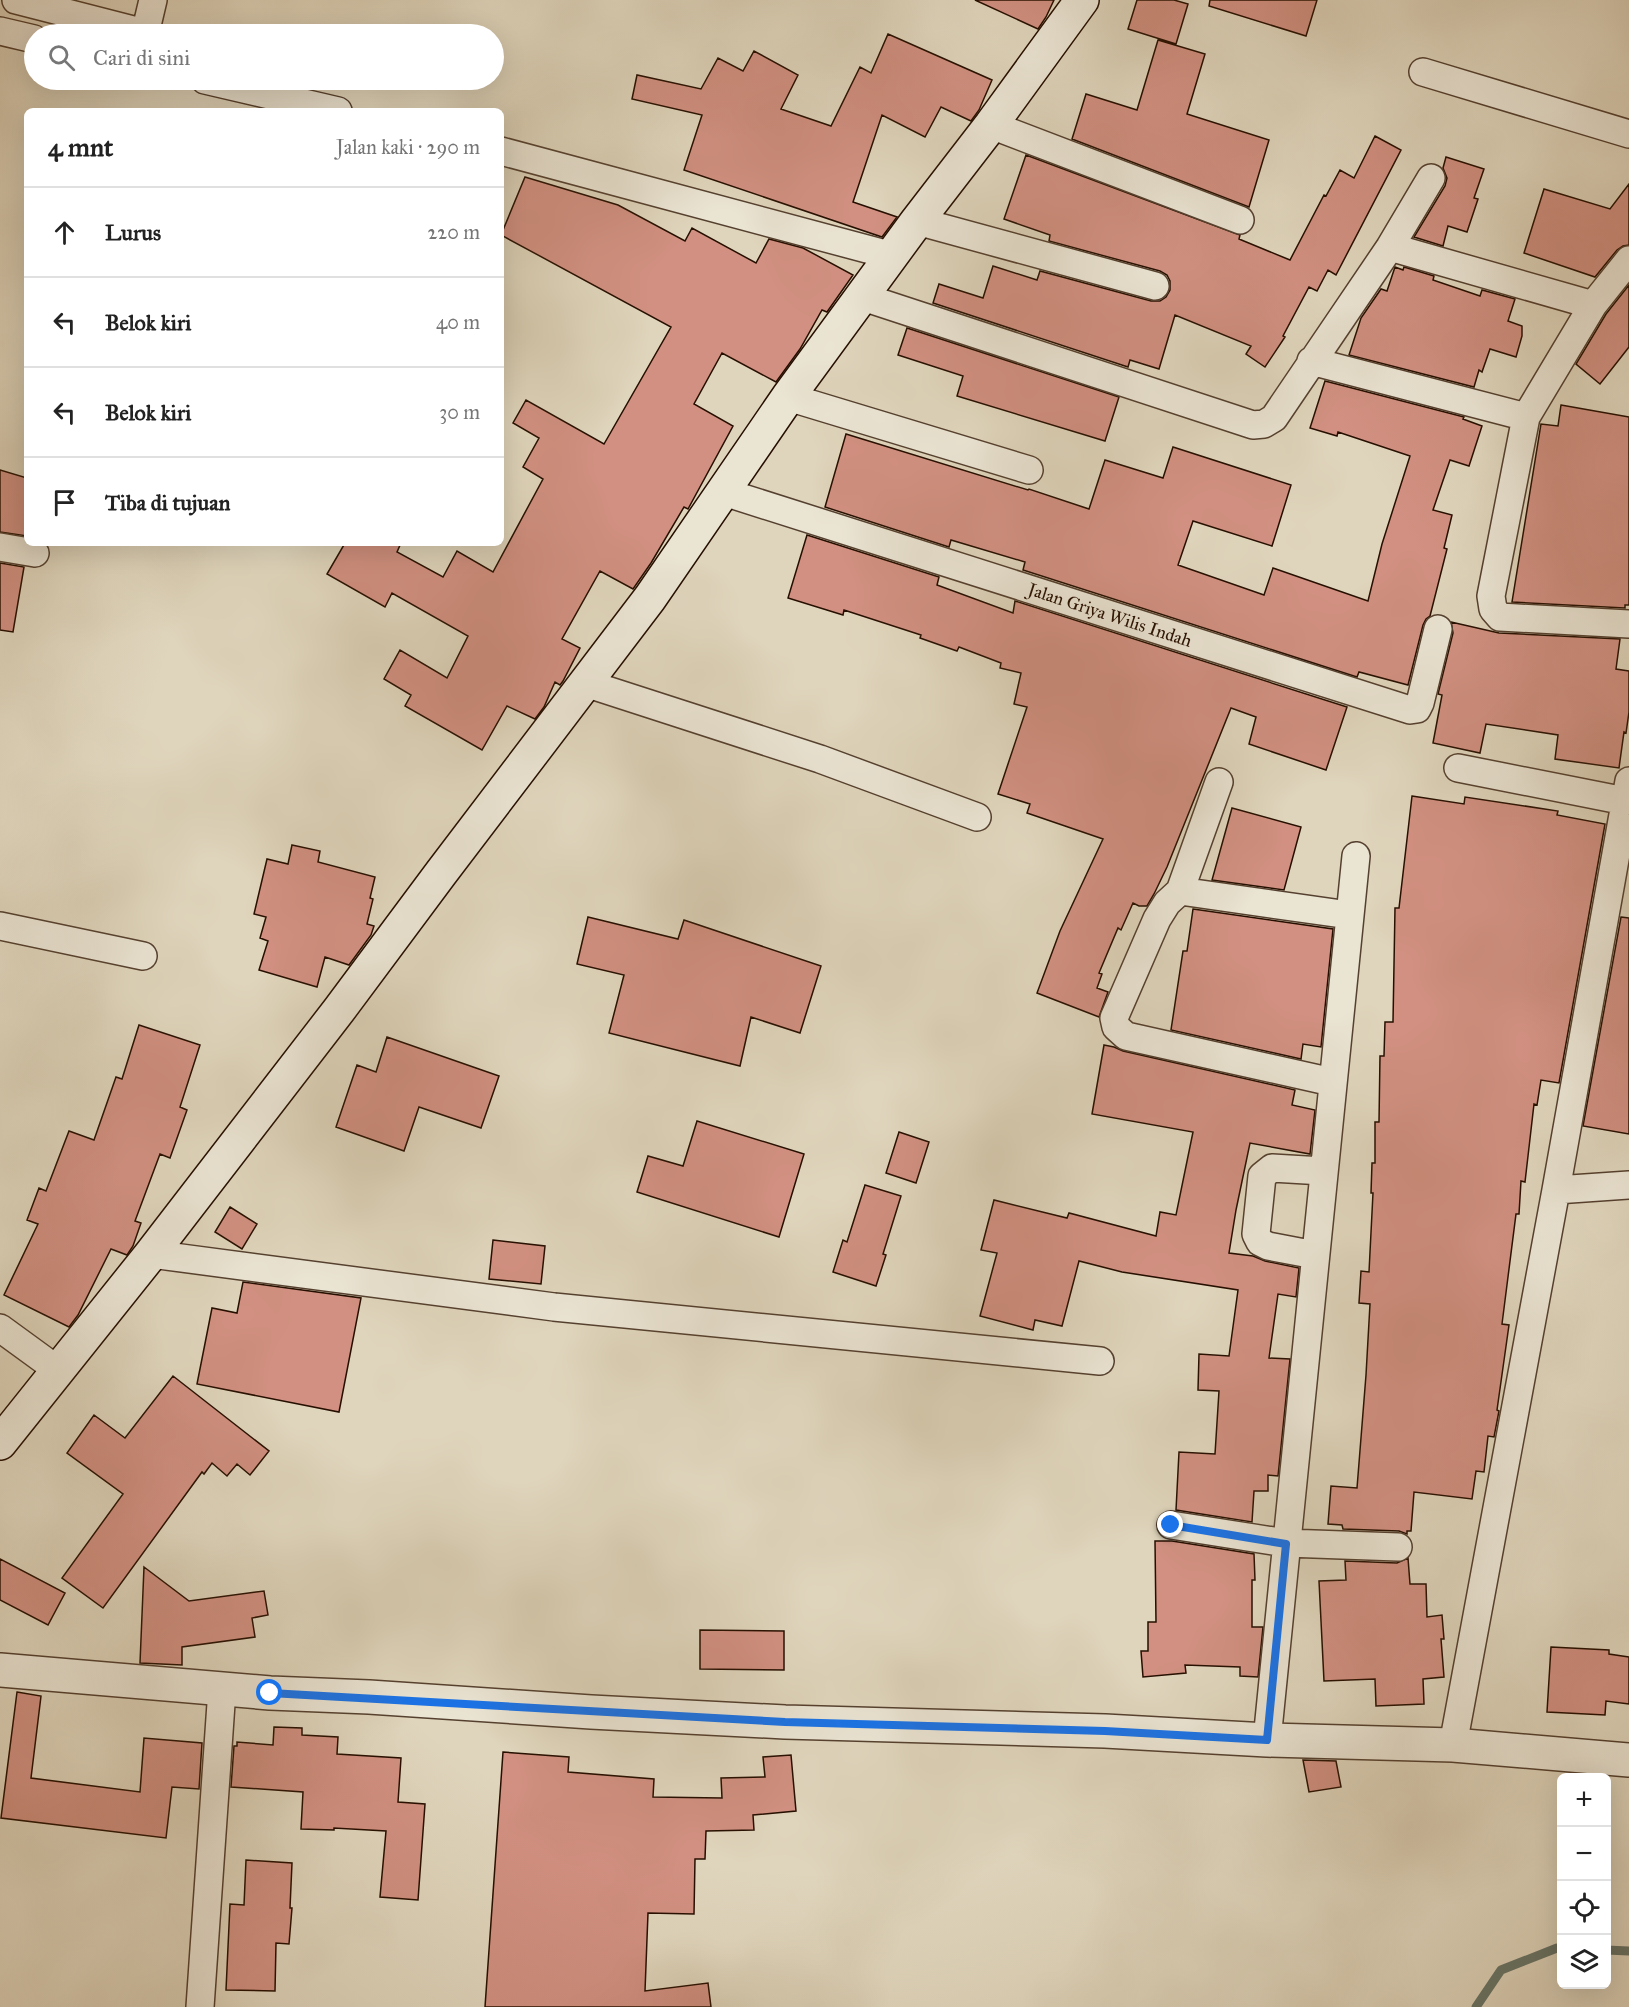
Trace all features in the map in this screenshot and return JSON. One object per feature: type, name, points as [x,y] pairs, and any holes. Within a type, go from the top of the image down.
[{"type":"main road","points":[[0,1443],[151,1254],[339,1010],[650,598],[788,397],[1082,0]]},
{"type":"main road","points":[[0,1670],[222,1689],[591,1712],[797,1722],[1105,1731],[1267,1740],[1453,1745],[1629,1760]]},
{"type":"street","points":[[16,0],[107,24]]},
{"type":"street","points":[[147,24],[153,0]]},
{"type":"street","points":[[0,31],[24,37]]},
{"type":"street","points":[[1423,72],[1629,134]]},
{"type":"street","points":[[248,90],[325,108]]},
{"type":"street","points":[[991,125],[1240,220]]},
{"type":"street","points":[[504,152],[893,256]]},
{"type":"street","points":[[863,297],[1253,425],[1264,424],[1274,418],[1390,247],[1431,178]]},
{"type":"street","points":[[917,221],[1155,286]]},
{"type":"street","points":[[1390,247],[1593,305]]},
{"type":"street","points":[[1629,260],[1593,305],[1526,417],[1491,596],[1493,609],[1500,617],[1629,624]]},
{"type":"street","points":[[1311,361],[1526,417]]},
{"type":"street","points":[[788,397],[1029,470]]},
{"type":"street","name":"Jalan Griya Wilis Indah","points":[[724,492],[1410,710],[1417,709],[1420,703],[1438,629]]},
{"type":"street","points":[[0,547],[35,553]]},
{"type":"street","points":[[585,683],[820,759],[977,817]]},
{"type":"street","points":[[1453,1745],[1627,791],[1458,768]]},
{"type":"street","points":[[1219,782],[1180,891],[1167,903],[1157,918],[1115,1011],[1116,1027],[1126,1036],[1332,1082]]},
{"type":"street","points":[[1267,1740],[1356,856]]},
{"type":"street","points":[[1180,891],[1349,915]]},
{"type":"street","points":[[0,926],[143,956]]},
{"type":"street","points":[[1315,1255],[1268,1246],[1260,1242],[1256,1234],[1262,1176],[1266,1171],[1272,1168],[1323,1171]]},
{"type":"street","points":[[1556,1190],[1629,1185]]},
{"type":"street","points":[[151,1254],[554,1307],[1100,1361]]},
{"type":"street","points":[[0,1328],[59,1371]]},
{"type":"street","points":[[1171,1525],[1286,1544],[1398,1547]]},
{"type":"street","points":[[200,2007],[222,1689]]},
{"type":"building","points":[[975,0],[1054,0],[1038,29]]},
{"type":"building","points":[[1137,0],[1174,0],[1188,4],[1176,44],[1128,29]]},
{"type":"building","points":[[1210,0],[1317,0],[1306,36],[1209,6]]},
{"type":"building","points":[[888,34],[992,80],[979,110],[971,121],[941,107],[925,137],[882,115],[853,202],[897,217],[882,237],[684,170],[702,115],[632,99],[637,75],[701,89],[718,58],[743,71],[754,51],[798,75],[781,109],[831,126],[860,67],[871,73]]},
{"type":"building","points":[[1158,40],[1205,54],[1187,114],[1269,140],[1249,207],[1072,139],[1086,94],[1137,110]]},
{"type":"building","points":[[1375,136],[1401,150],[1336,275],[1328,270],[1317,291],[1309,287],[1283,336],[1285,337],[1265,367],[1246,354],[1251,346],[1175,315],[1159,369],[1130,360],[1128,367],[933,303],[939,284],[983,298],[993,266],[1037,280],[1040,271],[1151,301],[1160,301],[1166,297],[1170,290],[1170,281],[1167,275],[1160,271],[1049,241],[1050,235],[1004,219],[1026,155],[1240,235],[1239,239],[1290,260],[1324,195],[1326,196],[1340,170],[1354,178]]},
{"type":"building","points":[[1446,157],[1484,169],[1474,198],[1478,199],[1467,232],[1448,226],[1443,246],[1414,237],[1445,186],[1447,178],[1443,168]]},
{"type":"building","points":[[525,177],[618,205],[685,241],[692,228],[756,263],[769,239],[803,248],[853,275],[827,312],[822,310],[800,349],[776,382],[722,353],[694,404],[733,426],[688,509],[684,507],[633,589],[600,571],[562,639],[580,648],[563,681],[560,685],[555,682],[544,707],[535,719],[507,706],[482,750],[405,706],[411,695],[384,679],[400,650],[447,678],[468,636],[392,593],[385,607],[327,574],[343,546],[400,546],[397,552],[443,577],[457,551],[493,572],[543,479],[523,467],[539,438],[513,423],[526,400],[604,444],[671,327],[504,237],[504,228]]},
{"type":"building","points":[[1629,184],[1629,245],[1617,250],[1595,277],[1524,253],[1544,189],[1610,209]]},
{"type":"building","points":[[1395,267],[1403,270],[1404,267],[1434,276],[1433,280],[1480,296],[1482,290],[1515,299],[1508,321],[1522,326],[1522,336],[1516,357],[1490,349],[1482,372],[1479,370],[1474,387],[1349,355],[1361,318],[1381,289],[1387,291]]},
{"type":"building","points":[[1629,285],[1629,347],[1600,384],[1576,364],[1606,314]]},
{"type":"building","points":[[907,328],[1119,397],[1105,441],[957,396],[963,376],[898,355]]},
{"type":"building","points":[[1325,381],[1464,417],[1463,419],[1482,426],[1469,466],[1450,460],[1433,510],[1452,515],[1444,548],[1447,549],[1430,616],[1423,625],[1408,685],[1359,672],[1357,677],[1023,570],[1025,562],[951,540],[949,547],[825,507],[846,434],[1089,509],[1105,460],[1163,478],[1173,447],[1291,485],[1272,546],[1193,521],[1178,565],[1264,595],[1273,568],[1368,601],[1382,544],[1410,456],[1338,432],[1337,436],[1310,428]]},
{"type":"building","points":[[1561,405],[1629,417],[1629,605],[1625,605],[1625,608],[1512,602],[1541,424],[1558,426]]},
{"type":"building","points":[[0,470],[24,477],[24,536],[0,532]]},
{"type":"building","points":[[807,535],[939,577],[937,585],[1013,613],[1015,601],[1347,707],[1326,770],[1249,744],[1256,717],[1231,708],[1154,894],[1147,906],[1133,903],[1121,930],[1118,928],[1099,973],[1102,974],[1097,988],[1108,992],[1099,1017],[1037,993],[1060,931],[1103,839],[1027,813],[1030,804],[998,794],[1027,707],[1014,704],[1021,673],[1000,668],[1001,663],[959,647],[957,651],[920,638],[921,635],[844,610],[843,615],[788,598]]},
{"type":"building","points":[[0,563],[24,567],[13,632],[0,630]]},
{"type":"building","points":[[1451,622],[1499,633],[1620,639],[1616,669],[1629,671],[1629,712],[1619,768],[1555,759],[1558,735],[1486,724],[1480,753],[1433,743],[1442,695],[1438,694],[1453,633]]},
{"type":"building","points":[[1412,796],[1464,804],[1465,797],[1558,811],[1557,815],[1605,824],[1559,1083],[1541,1080],[1537,1105],[1534,1104],[1525,1182],[1521,1181],[1519,1214],[1516,1214],[1502,1324],[1509,1325],[1494,1437],[1488,1436],[1484,1472],[1476,1471],[1472,1499],[1414,1492],[1411,1531],[1407,1531],[1407,1534],[1399,1531],[1343,1529],[1342,1525],[1328,1524],[1331,1486],[1357,1488],[1370,1304],[1359,1303],[1361,1271],[1369,1272],[1373,1193],[1371,1193],[1372,1163],[1375,1163],[1375,1122],[1379,1122],[1380,1056],[1384,1056],[1385,1022],[1393,1022],[1395,908],[1399,908]]},
{"type":"building","points":[[1232,808],[1301,827],[1284,890],[1212,880]]},
{"type":"building","points":[[292,845],[320,851],[318,862],[375,877],[367,924],[374,926],[371,935],[349,965],[325,957],[317,987],[259,970],[268,941],[260,938],[266,917],[254,914],[267,859],[288,864]]},
{"type":"building","points":[[1193,909],[1333,929],[1321,1047],[1303,1044],[1301,1059],[1171,1030],[1183,951],[1187,951]]},
{"type":"building","points":[[588,917],[678,939],[684,920],[821,966],[800,1033],[751,1017],[740,1066],[609,1033],[624,975],[577,964]]},
{"type":"building","points":[[1621,917],[1629,918],[1629,1134],[1583,1126]]},
{"type":"building","points":[[139,1025],[200,1045],[180,1107],[187,1110],[170,1158],[160,1154],[135,1221],[141,1223],[133,1246],[127,1255],[111,1249],[78,1315],[69,1327],[4,1295],[38,1224],[27,1220],[39,1188],[46,1191],[69,1131],[94,1140],[116,1077],[122,1079]]},
{"type":"building","points":[[387,1037],[499,1076],[481,1128],[419,1107],[404,1151],[336,1127],[357,1065],[376,1072]]},
{"type":"building","points":[[1104,1045],[1295,1090],[1292,1105],[1315,1110],[1310,1154],[1250,1143],[1229,1253],[1253,1256],[1265,1261],[1299,1268],[1296,1297],[1278,1294],[1269,1358],[1290,1359],[1278,1476],[1268,1475],[1268,1491],[1254,1491],[1252,1522],[1176,1510],[1179,1452],[1215,1454],[1219,1391],[1198,1390],[1199,1354],[1229,1356],[1238,1290],[1122,1272],[1079,1261],[1062,1326],[1035,1320],[1033,1330],[980,1316],[997,1253],[981,1250],[994,1200],[1067,1218],[1069,1213],[1156,1236],[1160,1212],[1176,1215],[1193,1132],[1092,1114]]},
{"type":"building","points":[[697,1121],[804,1154],[779,1237],[637,1192],[648,1156],[683,1166]]},
{"type":"building","points":[[899,1132],[929,1142],[916,1183],[886,1173]]},
{"type":"building","points":[[865,1185],[901,1196],[883,1254],[886,1255],[876,1286],[833,1272],[843,1240],[847,1242]]},
{"type":"building","points":[[230,1207],[257,1224],[242,1249],[215,1232]]},
{"type":"building","points":[[493,1240],[545,1246],[541,1284],[489,1279]]},
{"type":"building","points":[[243,1282],[361,1298],[339,1412],[197,1384],[212,1308],[237,1313]]},
{"type":"building","points":[[173,1376],[269,1451],[250,1475],[237,1464],[227,1476],[212,1463],[204,1474],[202,1472],[103,1608],[62,1578],[123,1494],[67,1453],[94,1415],[125,1438]]},
{"type":"building","points":[[1155,1541],[1172,1541],[1254,1554],[1252,1627],[1263,1627],[1258,1677],[1240,1676],[1240,1667],[1185,1665],[1186,1673],[1143,1677],[1141,1651],[1148,1651],[1148,1622],[1156,1622]]},
{"type":"building","points":[[1408,1558],[1410,1584],[1426,1584],[1427,1617],[1442,1615],[1444,1677],[1423,1679],[1424,1704],[1376,1706],[1375,1679],[1324,1681],[1319,1581],[1346,1580],[1345,1561],[1397,1563]]},
{"type":"building","points":[[0,1559],[65,1593],[48,1625],[0,1600]]},
{"type":"building","points":[[144,1567],[189,1601],[264,1591],[268,1615],[252,1618],[255,1637],[182,1647],[182,1665],[140,1663]]},
{"type":"building","points":[[700,1630],[784,1631],[784,1670],[700,1669]]},
{"type":"building","points":[[1551,1647],[1609,1650],[1609,1654],[1629,1657],[1629,1704],[1606,1701],[1605,1715],[1547,1712]]},
{"type":"building","points":[[17,1692],[41,1696],[31,1778],[140,1792],[144,1738],[202,1743],[199,1789],[172,1787],[166,1838],[1,1818]]},
{"type":"building","points":[[274,1727],[302,1728],[302,1735],[338,1737],[337,1754],[401,1758],[398,1802],[425,1804],[418,1900],[380,1897],[386,1831],[301,1829],[303,1792],[231,1787],[234,1746],[237,1746],[237,1742],[273,1745]]},
{"type":"building","points":[[503,1752],[569,1757],[568,1772],[654,1779],[653,1797],[722,1798],[721,1778],[765,1777],[763,1757],[791,1755],[796,1811],[753,1815],[754,1830],[706,1831],[705,1859],[695,1859],[694,1914],[648,1913],[645,1991],[708,1983],[711,2007],[485,2007]]},
{"type":"building","points":[[1303,1760],[1336,1761],[1341,1787],[1309,1792]]},
{"type":"building","points":[[246,1860],[292,1863],[289,1944],[276,1943],[275,1991],[226,1990],[230,1904],[244,1905]]},
{"type":"waterway","points":[[1476,2007],[1501,1970],[1557,1948]]},
{"type":"waterway","points":[[1611,1950],[1629,1951]]},
{"type":"route","points":[[270,1693],[785,1722],[1105,1731],[1267,1740],[1286,1544],[1171,1525]]}]
